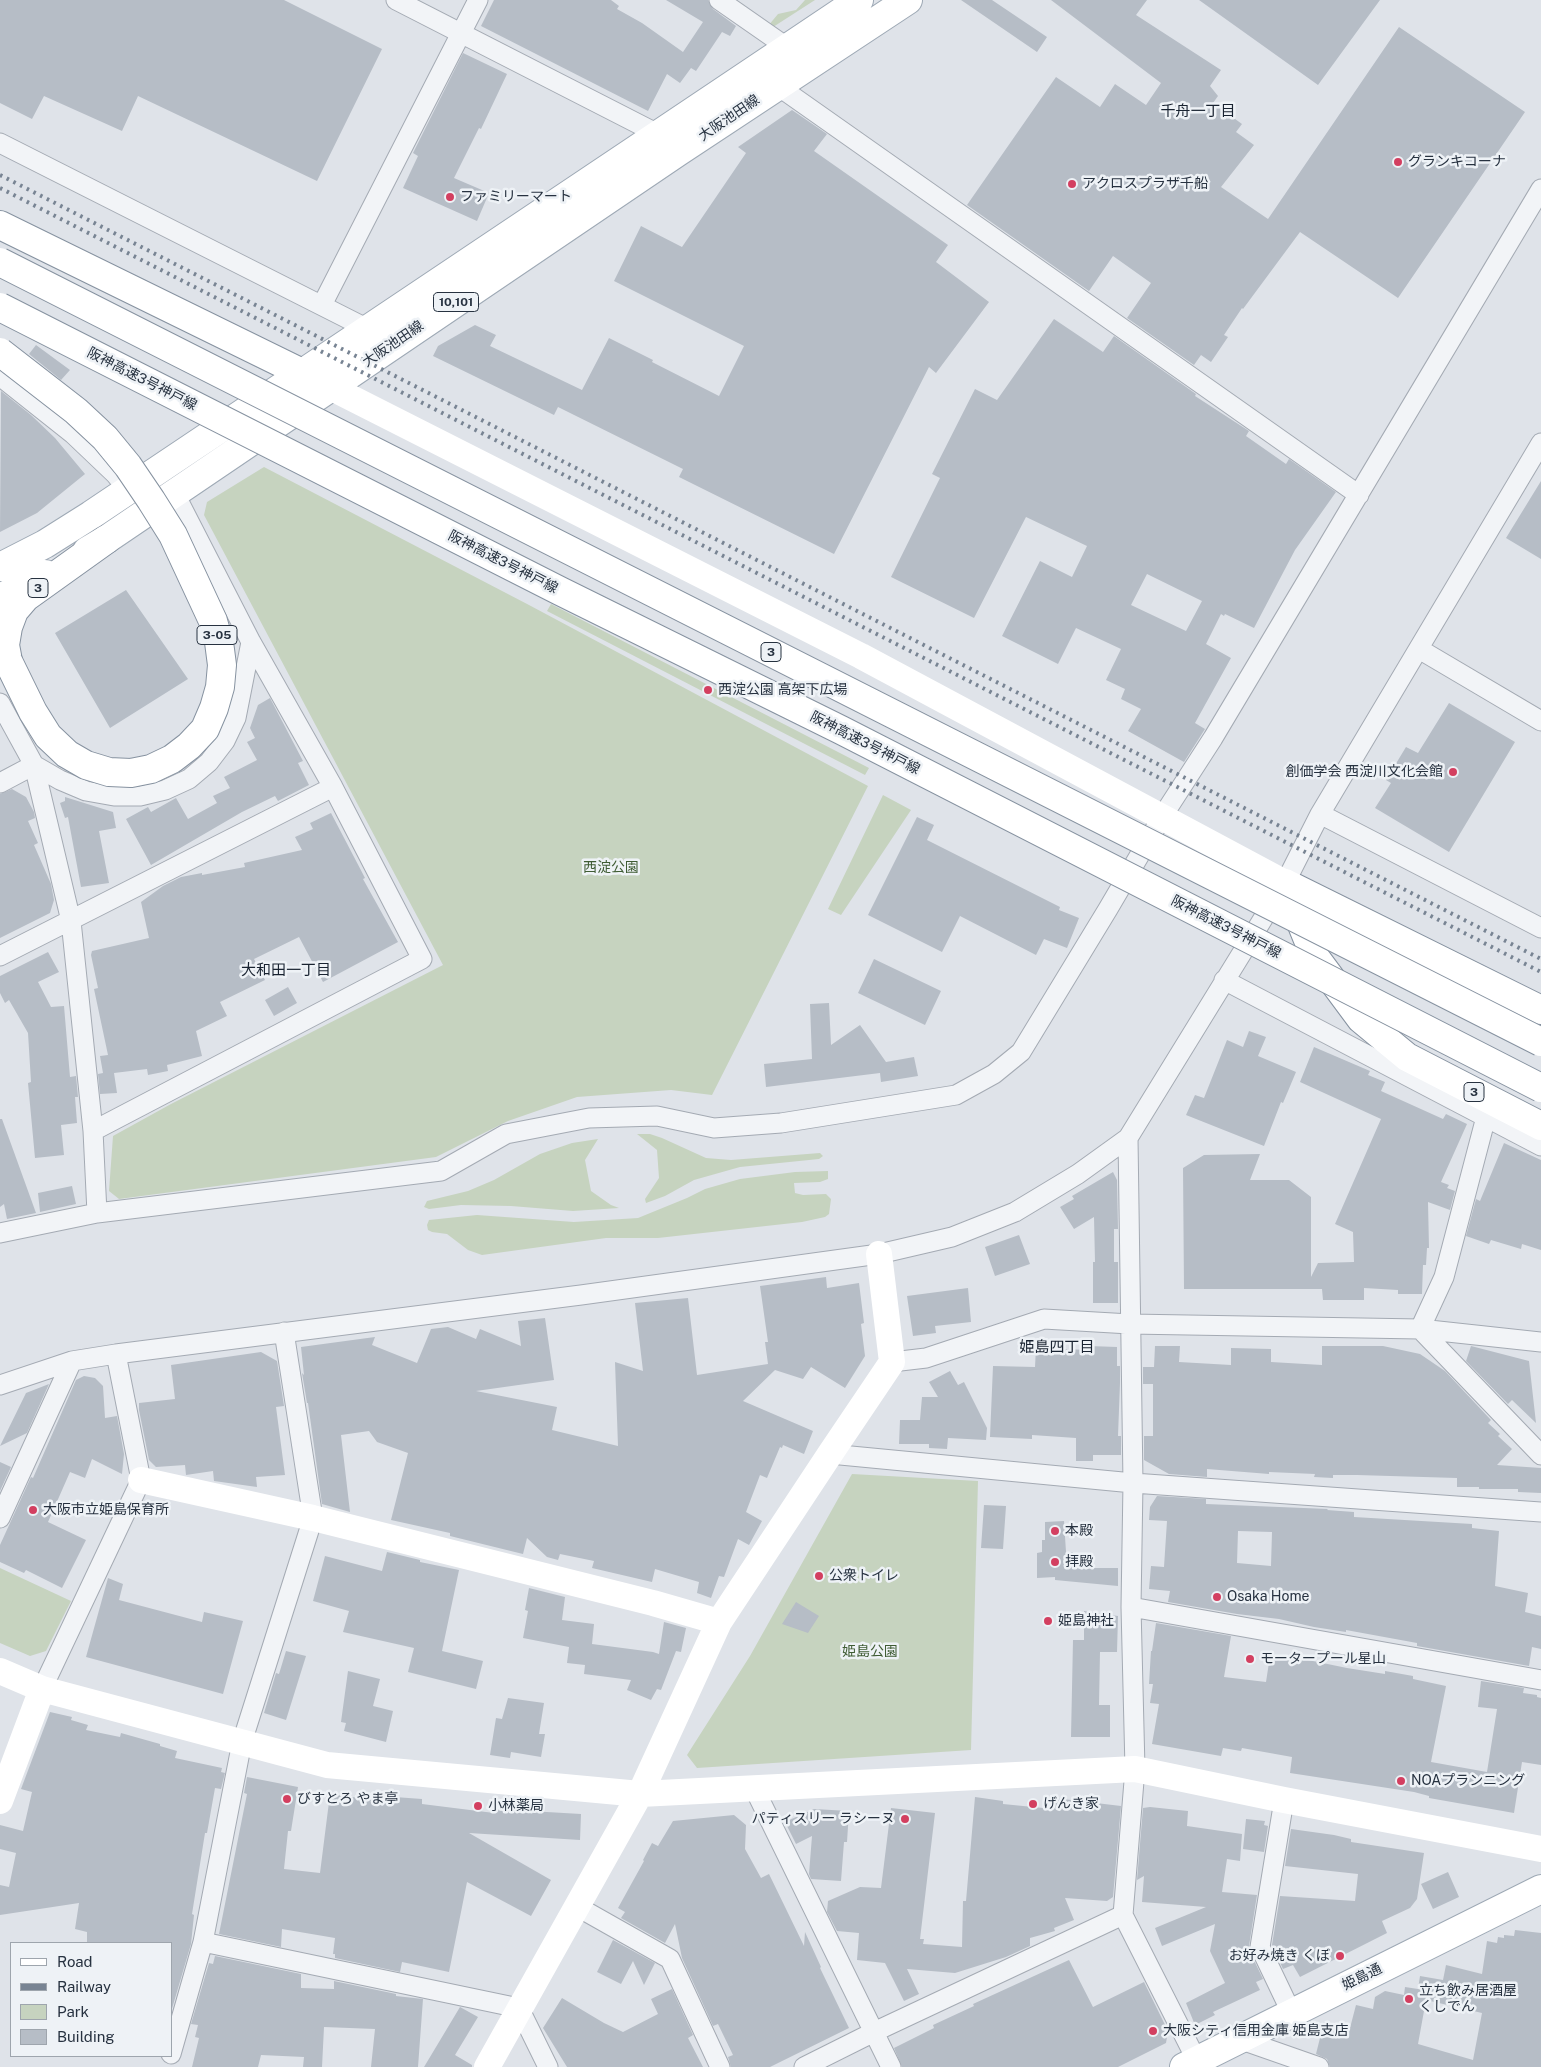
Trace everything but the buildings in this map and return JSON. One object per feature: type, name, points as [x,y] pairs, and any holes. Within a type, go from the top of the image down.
[{"type":"main road","name":"大阪池田線","points":[[0,567],[45,544],[128,490],[860,0]]},
{"type":"main road","name":"大阪池田線","points":[[0,598],[107,539],[330,387],[908,0]]},
{"type":"main road","points":[[0,225],[302,373]]},
{"type":"main road","name":"3","points":[[0,262],[1541,1042]]},
{"type":"main road","name":"阪神高速3号神戸線","points":[[0,307],[551,586],[841,730],[1541,1088]]},
{"type":"main road","name":"3-05","points":[[0,352],[76,411],[104,438],[128,466],[173,535],[213,621],[219,642],[222,665],[220,687],[214,708],[204,729],[189,746],[172,760],[151,769],[131,773],[109,772],[86,766],[67,754],[48,736],[33,712],[8,661]]},
{"type":"main road","name":"3","points":[[8,661],[5,645],[8,627],[14,611],[26,597],[107,539]]},
{"type":"main road","points":[[1277,879],[1541,1010]]},
{"type":"main road","name":"3","points":[[1277,879],[1315,957],[1361,1019],[1407,1057],[1541,1126]]},
{"type":"main road","name":"姫島通","points":[[1190,2064],[1541,1889]]},
{"type":"street","points":[[396,0],[658,134]]},
{"type":"street","points":[[322,304],[478,0]]},
{"type":"street","points":[[719,0],[788,48]]},
{"type":"street","points":[[778,86],[1358,495]]},
{"type":"street","points":[[0,144],[322,304],[368,329]]},
{"type":"street","points":[[0,1233],[97,1213],[441,1170],[506,1134],[589,1118],[656,1116],[714,1128],[780,1123],[956,1096],[994,1074],[1020,1052],[1108,909],[1169,821],[1213,738],[1541,189]]},
{"type":"street","points":[[302,373],[862,656],[1277,879]]},
{"type":"street","points":[[0,376],[73,434],[115,474],[128,490]]},
{"type":"street","points":[[0,1385],[72,1361],[116,1354],[580,1296],[879,1254],[952,1237],[1015,1212],[1078,1174],[1128,1138],[1224,980],[1277,879],[1320,814],[1541,443]]},
{"type":"street","points":[[92,1131],[422,959],[334,787],[251,642],[174,492]]},
{"type":"street","points":[[34,766],[86,791],[114,796],[140,796],[165,790],[189,779],[209,762],[225,741],[236,718],[251,642]]},
{"type":"street","points":[[1419,649],[1541,721]]},
{"type":"street","points":[[0,703],[34,766],[71,921],[92,1131],[97,1213]]},
{"type":"street","points":[[0,783],[34,766]]},
{"type":"street","points":[[0,956],[334,787]]},
{"type":"street","points":[[1320,814],[1541,928]]},
{"type":"street","points":[[1224,980],[1541,1146]]},
{"type":"street","points":[[1420,1329],[1444,1277],[1486,1117]]},
{"type":"street","points":[[1128,1138],[1132,1483],[1131,1607],[1135,1769],[1123,1915],[1190,2064]]},
{"type":"street","points":[[487,2067],[640,1794],[719,1622],[892,1362],[879,1254]]},
{"type":"street","points":[[892,1362],[926,1358],[1044,1319],[1130,1324],[1420,1329],[1541,1342]]},
{"type":"street","points":[[1420,1329],[1541,1455]]},
{"type":"street","points":[[172,2051],[203,1942],[242,1742],[313,1518],[284,1332]]},
{"type":"street","points":[[0,1801],[42,1689],[141,1480],[116,1354]]},
{"type":"street","points":[[0,1518],[72,1361]]},
{"type":"street","points":[[830,1454],[1132,1483],[1541,1512]]},
{"type":"street","points":[[141,1480],[313,1518],[719,1622]]},
{"type":"street","points":[[1131,1607],[1541,1680]]},
{"type":"street","points":[[0,1670],[42,1689],[327,1765],[640,1794],[1135,1769],[1284,1800],[1541,1848]]},
{"type":"street","points":[[754,1788],[891,2067]]},
{"type":"street","points":[[1284,1800],[1260,1947],[1291,2012]]},
{"type":"street","points":[[578,1907],[670,1959],[720,2067]]},
{"type":"street","points":[[804,2067],[1123,1915]]},
{"type":"street","points":[[203,1942],[519,2008]]},
{"type":"street","points":[[519,2008],[548,2067]]},
{"type":"street","points":[[1239,2039],[1319,2067]]},
{"type":"green space","points":[[805,0],[815,0],[770,29],[768,26],[778,14],[796,10]]},
{"type":"green space","name":"西淀公園","points":[[264,467],[529,605],[868,786],[712,1095],[671,1090],[577,1097],[508,1121],[436,1157],[119,1199],[109,1191],[113,1136],[171,1104],[443,965],[204,515],[207,502]]},
{"type":"green space","name":"西淀公園 高架下広場","points":[[551,604],[869,768],[865,775],[547,611]]},
{"type":"green space","points":[[883,795],[911,810],[841,915],[828,909]]},
{"type":"green space","points":[[637,1134],[650,1134],[662,1138],[706,1158],[731,1160],[820,1153],[823,1156],[819,1159],[740,1167],[694,1180],[665,1196],[646,1203],[645,1199],[659,1178],[657,1150]]},
{"type":"green space","points":[[598,1139],[585,1160],[591,1191],[611,1205],[619,1208],[573,1211],[511,1206],[461,1205],[429,1209],[424,1207],[427,1201],[468,1191],[494,1180],[540,1154],[572,1143]]},
{"type":"green space","points":[[828,1171],[828,1179],[820,1182],[794,1183],[795,1193],[803,1195],[826,1194],[831,1199],[829,1214],[825,1217],[802,1222],[658,1238],[606,1238],[482,1255],[468,1250],[447,1234],[428,1230],[427,1225],[429,1220],[477,1215],[574,1222],[638,1218],[705,1189],[740,1179],[795,1172]]},
{"type":"green space","name":"姫島公園","points":[[852,1474],[978,1481],[971,1750],[697,1768],[687,1755],[750,1656]]},
{"type":"green space","points":[[0,1568],[71,1601],[46,1651],[30,1656],[0,1643]]},
{"type":"railway","points":[[0,175],[1541,959]]},
{"type":"railway","points":[[0,188],[1541,972]]},
{"type":"place","name":"グランキコーナ","points":[[1398,162]]},
{"type":"place","name":"アクロスプラザ千船","points":[[1072,184]]},
{"type":"place","name":"ファミリーマート","points":[[450,197]]},
{"type":"place","name":"西淀公園 高架下広場","points":[[708,690]]},
{"type":"place","name":"創価学会 西淀川文化会館","points":[[1453,772]]},
{"type":"place","name":"大阪市立姫島保育所","points":[[33,1510]]},
{"type":"place","name":"本殿","points":[[1055,1531]]},
{"type":"place","name":"拝殿","points":[[1055,1562]]},
{"type":"place","name":"公衆トイレ","points":[[819,1576]]},
{"type":"place","name":"Osaka Home","points":[[1217,1597]]},
{"type":"place","name":"姫島神社","points":[[1048,1621]]},
{"type":"place","name":"モータープール星山","points":[[1250,1659]]},
{"type":"place","name":"NOAプランニング","points":[[1401,1781]]},
{"type":"place","name":"びすとろ やま亭","points":[[287,1799]]},
{"type":"place","name":"げんき家","points":[[1033,1804]]},
{"type":"place","name":"小林薬局","points":[[478,1806]]},
{"type":"place","name":"パティスリー ラシーヌ","points":[[905,1819]]},
{"type":"place","name":"お好み焼き くぼ","points":[[1340,1956]]},
{"type":"place","name":"立ち飲み居酒屋 くしでん","points":[[1409,1999]]},
{"type":"place","name":"大阪シティ信用金庫 姫島支店","points":[[1153,2031]]},
{"type":"district","name":"千舟一丁目","points":[[1198,111]]},
{"type":"district","name":"大和田一丁目","points":[[286,970]]},
{"type":"district","name":"姫島四丁目","points":[[1057,1347]]}]
